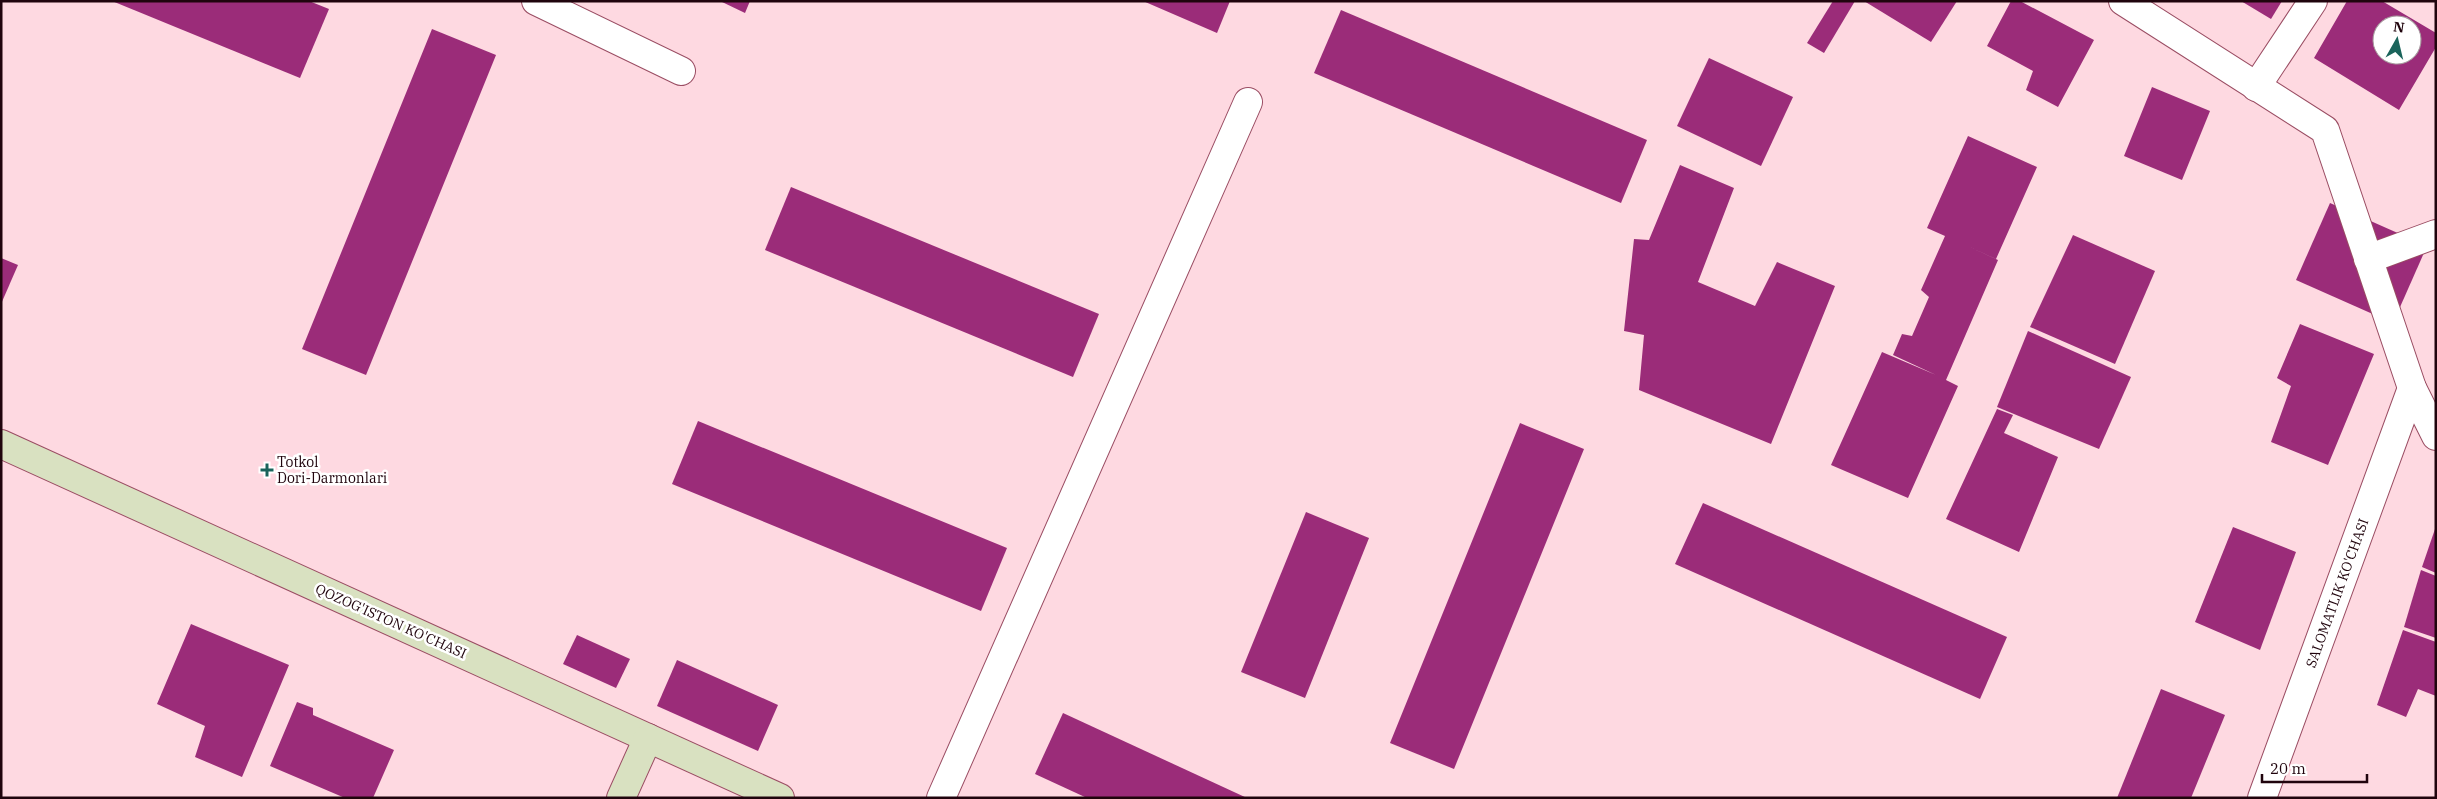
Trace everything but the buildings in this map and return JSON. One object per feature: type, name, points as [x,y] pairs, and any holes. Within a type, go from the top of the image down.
[{"type":"street","points":[[536,1],[681,71]]},
{"type":"street","points":[[2123,1],[2325,130],[2412,388],[2436,436]]},
{"type":"street","points":[[2256,87],[2313,1]]},
{"type":"street","points":[[941,798],[1248,102]]},
{"type":"street","points":[[2368,259],[2436,234]]},
{"type":"street","name":"SALOMATLIK KO'CHASI","points":[[2262,798],[2412,388]]},
{"type":"street","name":"QOZOG'ISTON KO'CHASI","points":[[1,444],[780,798]]},
{"type":"street","points":[[621,798],[648,738]]},
{"type":"place","name":"Totkol Dori-Darmonlari","points":[[267,470]]}]
